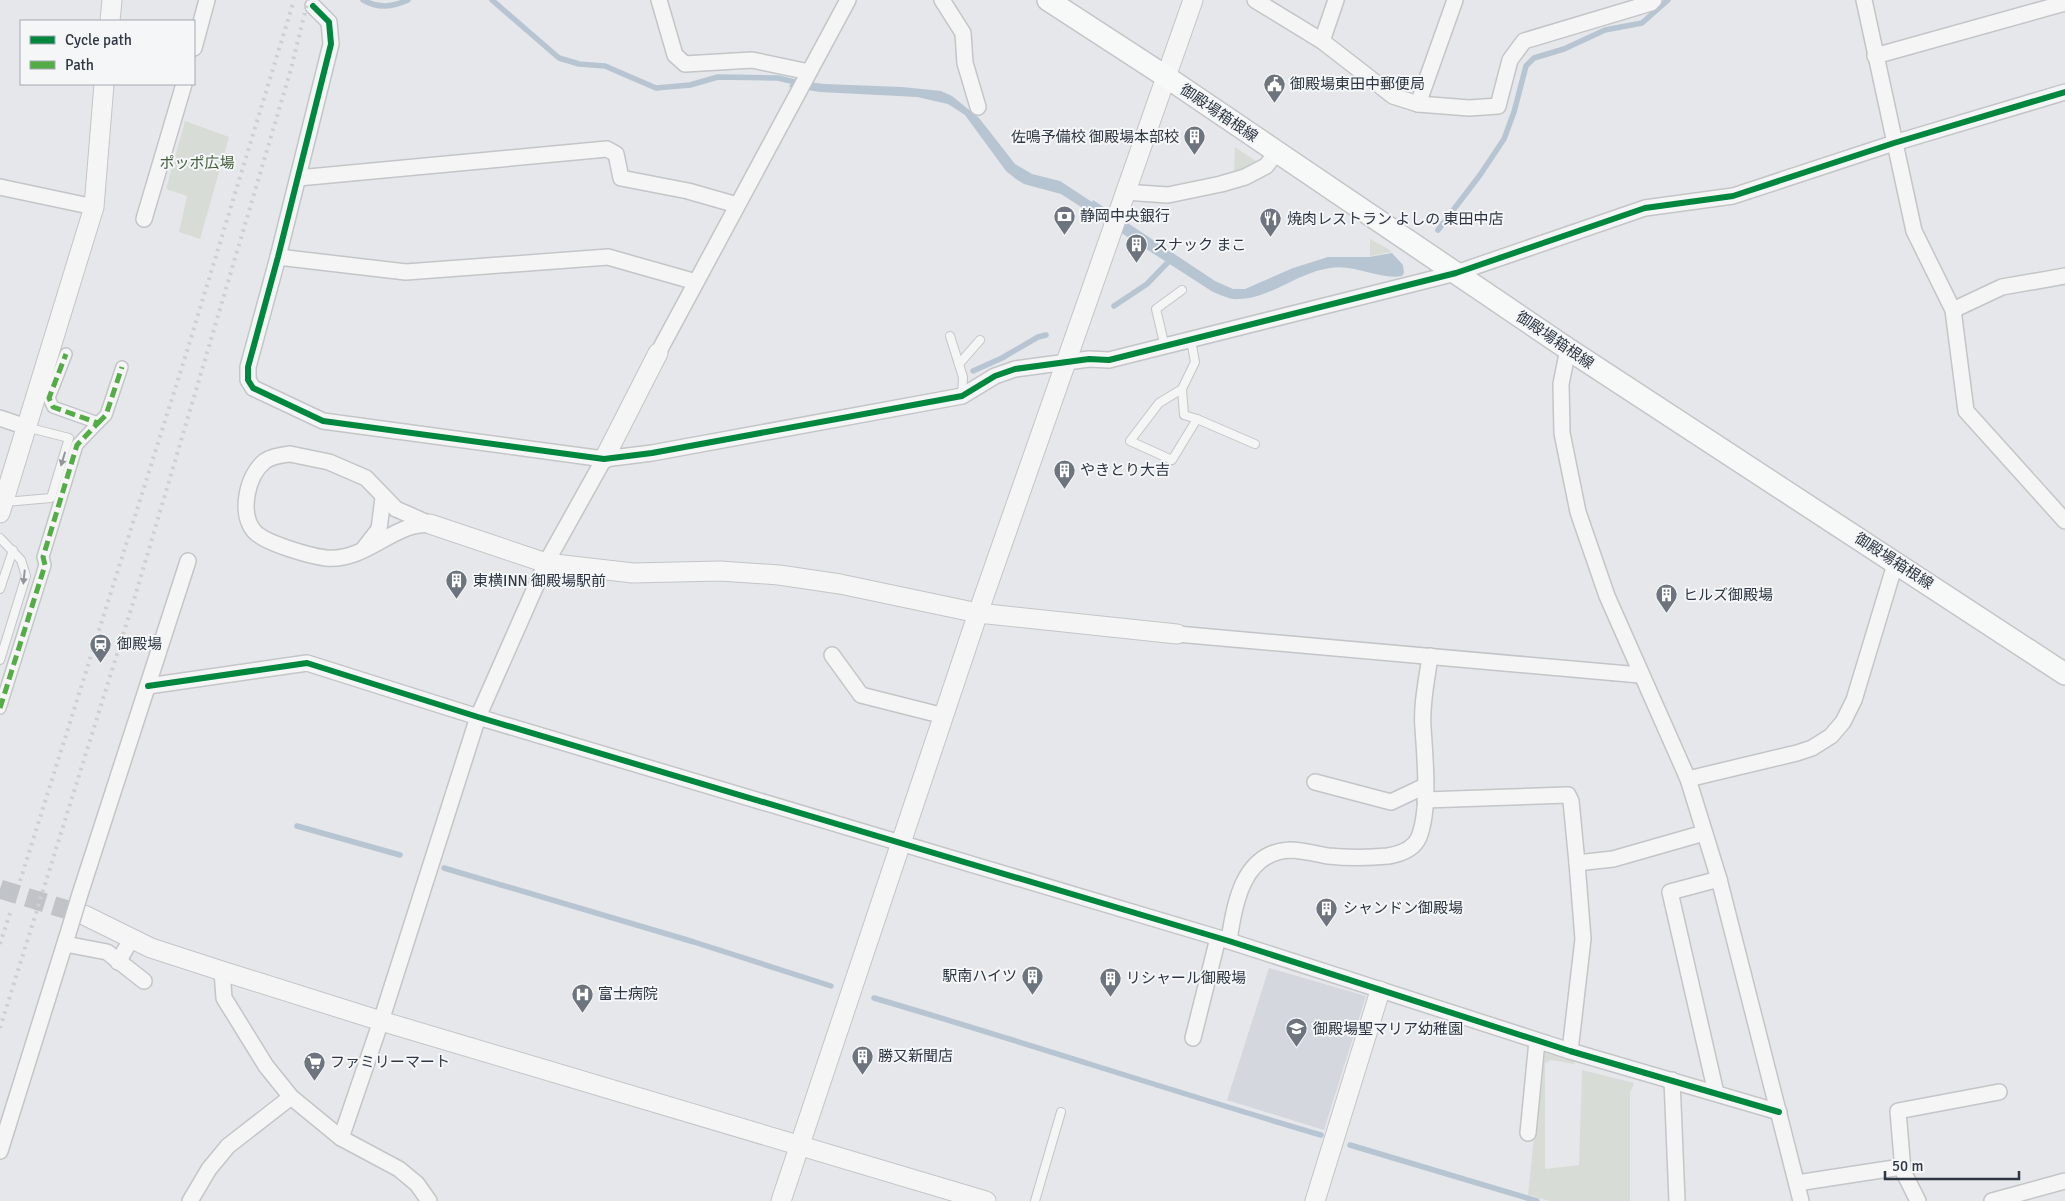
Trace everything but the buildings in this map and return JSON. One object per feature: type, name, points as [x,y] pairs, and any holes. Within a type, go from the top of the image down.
[{"type":"main road","name":"御殿場箱根線","points":[[1048,0],[1165,76],[1568,349],[1896,561],[2065,674]]},
{"type":"street","points":[[110,20],[112,0]]},
{"type":"street","points":[[195,44],[207,0]]},
{"type":"street","points":[[659,0],[675,55],[685,64],[752,60],[809,72]]},
{"type":"street","points":[[341,1138],[381,1021],[478,717],[546,563],[604,459],[658,353],[848,0]]},
{"type":"street","points":[[942,0],[963,33],[965,63],[978,107]]},
{"type":"street","points":[[781,1201],[978,613],[1124,192],[1193,0]]},
{"type":"street","points":[[1255,0],[1322,41],[1393,96],[1418,104],[1469,108],[1498,106],[1510,60],[1524,41],[1652,3],[1654,0]]},
{"type":"street","points":[[1322,41],[1336,0]]},
{"type":"street","points":[[1418,104],[1455,0]]},
{"type":"street","points":[[1864,0],[1914,231],[1953,310],[1966,410],[2065,521]]},
{"type":"street","points":[[1875,56],[2065,3]]},
{"type":"street","points":[[313,6],[329,22],[331,44],[278,257],[248,367],[248,380],[253,388],[323,421],[604,459],[652,453],[962,396],[994,376],[1015,369],[1065,362],[1109,360],[1164,347],[1456,273],[1645,208],[1733,196],[1894,143],[2065,92]]},
{"type":"street","points":[[2,508],[94,207],[104,85]]},
{"type":"street","points":[[144,220],[184,85]]},
{"type":"street","points":[[298,178],[607,149],[616,154],[621,178],[688,191],[737,205]]},
{"type":"street","points":[[1124,192],[1168,195],[1220,184],[1244,177],[1266,166],[1277,152]]},
{"type":"street","points":[[0,187],[94,207]]},
{"type":"street","points":[[278,257],[406,272],[608,257],[696,282]]},
{"type":"street","points":[[1953,310],[2002,287],[2065,276]]},
{"type":"street","points":[[1568,349],[1561,384],[1562,433],[1578,512],[1607,596],[1640,675],[1688,779],[1719,879],[1801,1201]]},
{"type":"street","points":[[66,354],[49,398],[53,407],[98,424]]},
{"type":"street","points":[[0,708],[45,565],[43,557],[77,445],[106,415],[122,366]]},
{"type":"street","points":[[0,418],[26,427]]},
{"type":"street","points":[[430,524],[410,527],[362,551],[344,557],[325,558],[266,540],[254,531],[247,515],[247,498],[256,471],[266,461],[290,454],[329,462],[366,478],[377,488],[383,498],[396,509],[430,524],[546,563],[633,573],[720,571],[779,575],[840,584],[978,613],[1177,634],[1640,675]]},
{"type":"street","points":[[362,551],[379,529],[383,498]]},
{"type":"street","points":[[0,1151],[65,944],[77,921],[80,894],[188,561]]},
{"type":"street","points":[[1688,779],[1797,753],[1812,748],[1831,736],[1843,722],[1854,700],[1896,561]]},
{"type":"street","points":[[832,655],[861,695],[944,716]]},
{"type":"street","points":[[1193,1038],[1241,888],[1250,870],[1261,858],[1291,850],[1360,859],[1397,855],[1411,848],[1419,838],[1425,793],[1426,744],[1423,727],[1430,656]]},
{"type":"street","points":[[148,686],[308,663],[478,717],[1223,940],[1537,1041],[1779,1112]]},
{"type":"street","points":[[1315,782],[1392,802],[1425,793],[1568,796],[1571,801],[1583,939],[1570,1051]]},
{"type":"street","points":[[1576,863],[1614,859],[1704,833]]},
{"type":"street","points":[[1716,1093],[1670,892],[1719,879]]},
{"type":"street","points":[[77,921],[132,938],[151,948],[381,1021],[986,1201]]},
{"type":"street","points":[[118,962],[132,938]]},
{"type":"street","points":[[65,944],[107,952],[144,981]]},
{"type":"street","points":[[222,971],[224,998],[266,1066],[291,1097],[341,1138],[400,1169],[417,1184],[429,1201]]},
{"type":"street","points":[[1315,1201],[1380,991]]},
{"type":"street","points":[[1528,1133],[1537,1041]]},
{"type":"street","points":[[1672,1080],[1677,1201]]},
{"type":"street","points":[[1903,1171],[1898,1111],[1999,1092]]},
{"type":"street","points":[[190,1201],[209,1169],[228,1146],[291,1097]]},
{"type":"street","points":[[1797,1183],[1901,1167],[1918,1201]]},
{"type":"street","points":[[1992,1201],[2033,1196],[2065,1181]]},
{"type":"lane","points":[[1164,347],[1156,309],[1182,290]]},
{"type":"lane","points":[[950,336],[963,377],[962,396]]},
{"type":"lane","points":[[959,364],[980,340]]},
{"type":"lane","points":[[1191,340],[1195,362],[1182,390],[1184,414],[1255,444]]},
{"type":"lane","points":[[1182,390],[1159,403],[1130,441],[1172,460],[1197,419]]},
{"type":"lane","points":[[2,508],[51,498],[69,438],[26,427]]},
{"type":"lane","points":[[0,538],[21,560],[26,576],[0,660]]},
{"type":"lane","points":[[0,590],[13,550]]},
{"type":"lane","points":[[1035,1201],[1061,1112]]},
{"type":"shaded area","name":"御殿場聖マリア幼稚園","points":[[1269,968],[1366,996],[1324,1130],[1227,1100]]},
{"type":"green space","name":"ポッポ広場","points":[[185,121],[229,137],[200,239],[179,232],[187,196],[166,189]]},
{"type":"green space","points":[[1235,147],[1256,161],[1254,168],[1234,175]]},
{"type":"green space","points":[[1370,239],[1390,250],[1391,252],[1370,256]]},
{"type":"green space","points":[[1543,1048],[1575,1060],[1574,1064],[1551,1060],[1545,1063],[1545,1169],[1579,1165],[1582,1070],[1634,1083],[1630,1093],[1630,1201],[1550,1201],[1528,1195]]},
{"type":"water","points":[[793,80],[824,84],[902,87],[941,91],[952,96],[979,118],[1015,164],[1032,174],[1060,181],[1092,202],[1093,200],[1215,281],[1233,289],[1245,289],[1293,268],[1328,257],[1369,257],[1392,253],[1403,265],[1404,273],[1402,276],[1393,277],[1349,268],[1330,268],[1318,270],[1262,295],[1232,299],[1213,292],[1061,194],[1024,184],[1016,179],[1006,171],[965,115],[948,104],[917,97],[820,92],[789,87]]},
{"type":"waterway","points":[[363,0],[380,6],[408,0]]},
{"type":"waterway","points":[[492,0],[559,58],[579,64],[605,66],[656,88],[690,85],[718,77],[778,78],[799,83]]},
{"type":"waterway","points":[[1438,230],[1480,175],[1504,139],[1514,112],[1526,66],[1534,58],[1564,49],[1605,30],[1642,23],[1668,0]]},
{"type":"waterway","points":[[1114,306],[1147,284],[1171,259]]},
{"type":"waterway","points":[[973,371],[1002,358],[1038,337],[1046,335]]},
{"type":"waterway","points":[[297,826],[400,855]]},
{"type":"waterway","points":[[444,868],[694,942],[831,986]]},
{"type":"waterway","points":[[874,998],[1321,1135]]},
{"type":"waterway","points":[[1350,1145],[1537,1201]]},
{"type":"tunnel","points":[[0,889],[84,915]]},
{"type":"railway","points":[[20,881],[187,351],[294,0]]},
{"type":"railway","points":[[0,1028],[133,603],[291,69],[308,0]]},
{"type":"railway","points":[[0,944],[11,910]]},
{"type":"marked path","points":[[0,708],[45,565],[43,557],[77,445],[98,423],[53,407],[49,398],[66,354]]},
{"type":"marked path","points":[[98,423],[106,415],[122,367]]},
{"type":"cycle path","points":[[313,6],[329,22],[331,44],[278,257],[248,367],[248,380],[253,388],[323,421],[604,459],[652,453],[962,396],[995,376],[1015,369],[1089,359],[1109,360],[1456,273],[1645,208],[1733,196],[1894,143],[2065,92]]},
{"type":"cycle path","points":[[148,686],[307,663],[478,717],[1229,941],[1570,1051],[1779,1112]]},
{"type":"place","name":"御殿場東田中郵便局","points":[[1274,103]]},
{"type":"place","name":"佐鳴予備校 御殿場本部校","points":[[1195,156]]},
{"type":"place","name":"静岡中央銀行","points":[[1064,235]]},
{"type":"place","name":"焼肉レストラン よしの 東田中店","points":[[1271,238]]},
{"type":"place","name":"スナック まこ","points":[[1137,264]]},
{"type":"place","name":"やきとり大吉","points":[[1064,489]]},
{"type":"place","name":"東横INN 御殿場駅前","points":[[457,600]]},
{"type":"place","name":"ヒルズ御殿場","points":[[1667,614]]},
{"type":"place","name":"御殿場","points":[[101,663]]},
{"type":"place","name":"シャンドン御殿場","points":[[1327,927]]},
{"type":"place","name":"駅南ハイツ","points":[[1033,995]]},
{"type":"place","name":"リシャール御殿場","points":[[1110,997]]},
{"type":"place","name":"富士病院","points":[[582,1013]]},
{"type":"place","name":"御殿場聖マリア幼稚園","points":[[1297,1048]]},
{"type":"place","name":"勝又新聞店","points":[[862,1075]]},
{"type":"place","name":"ファミリーマート","points":[[314,1081]]}]
